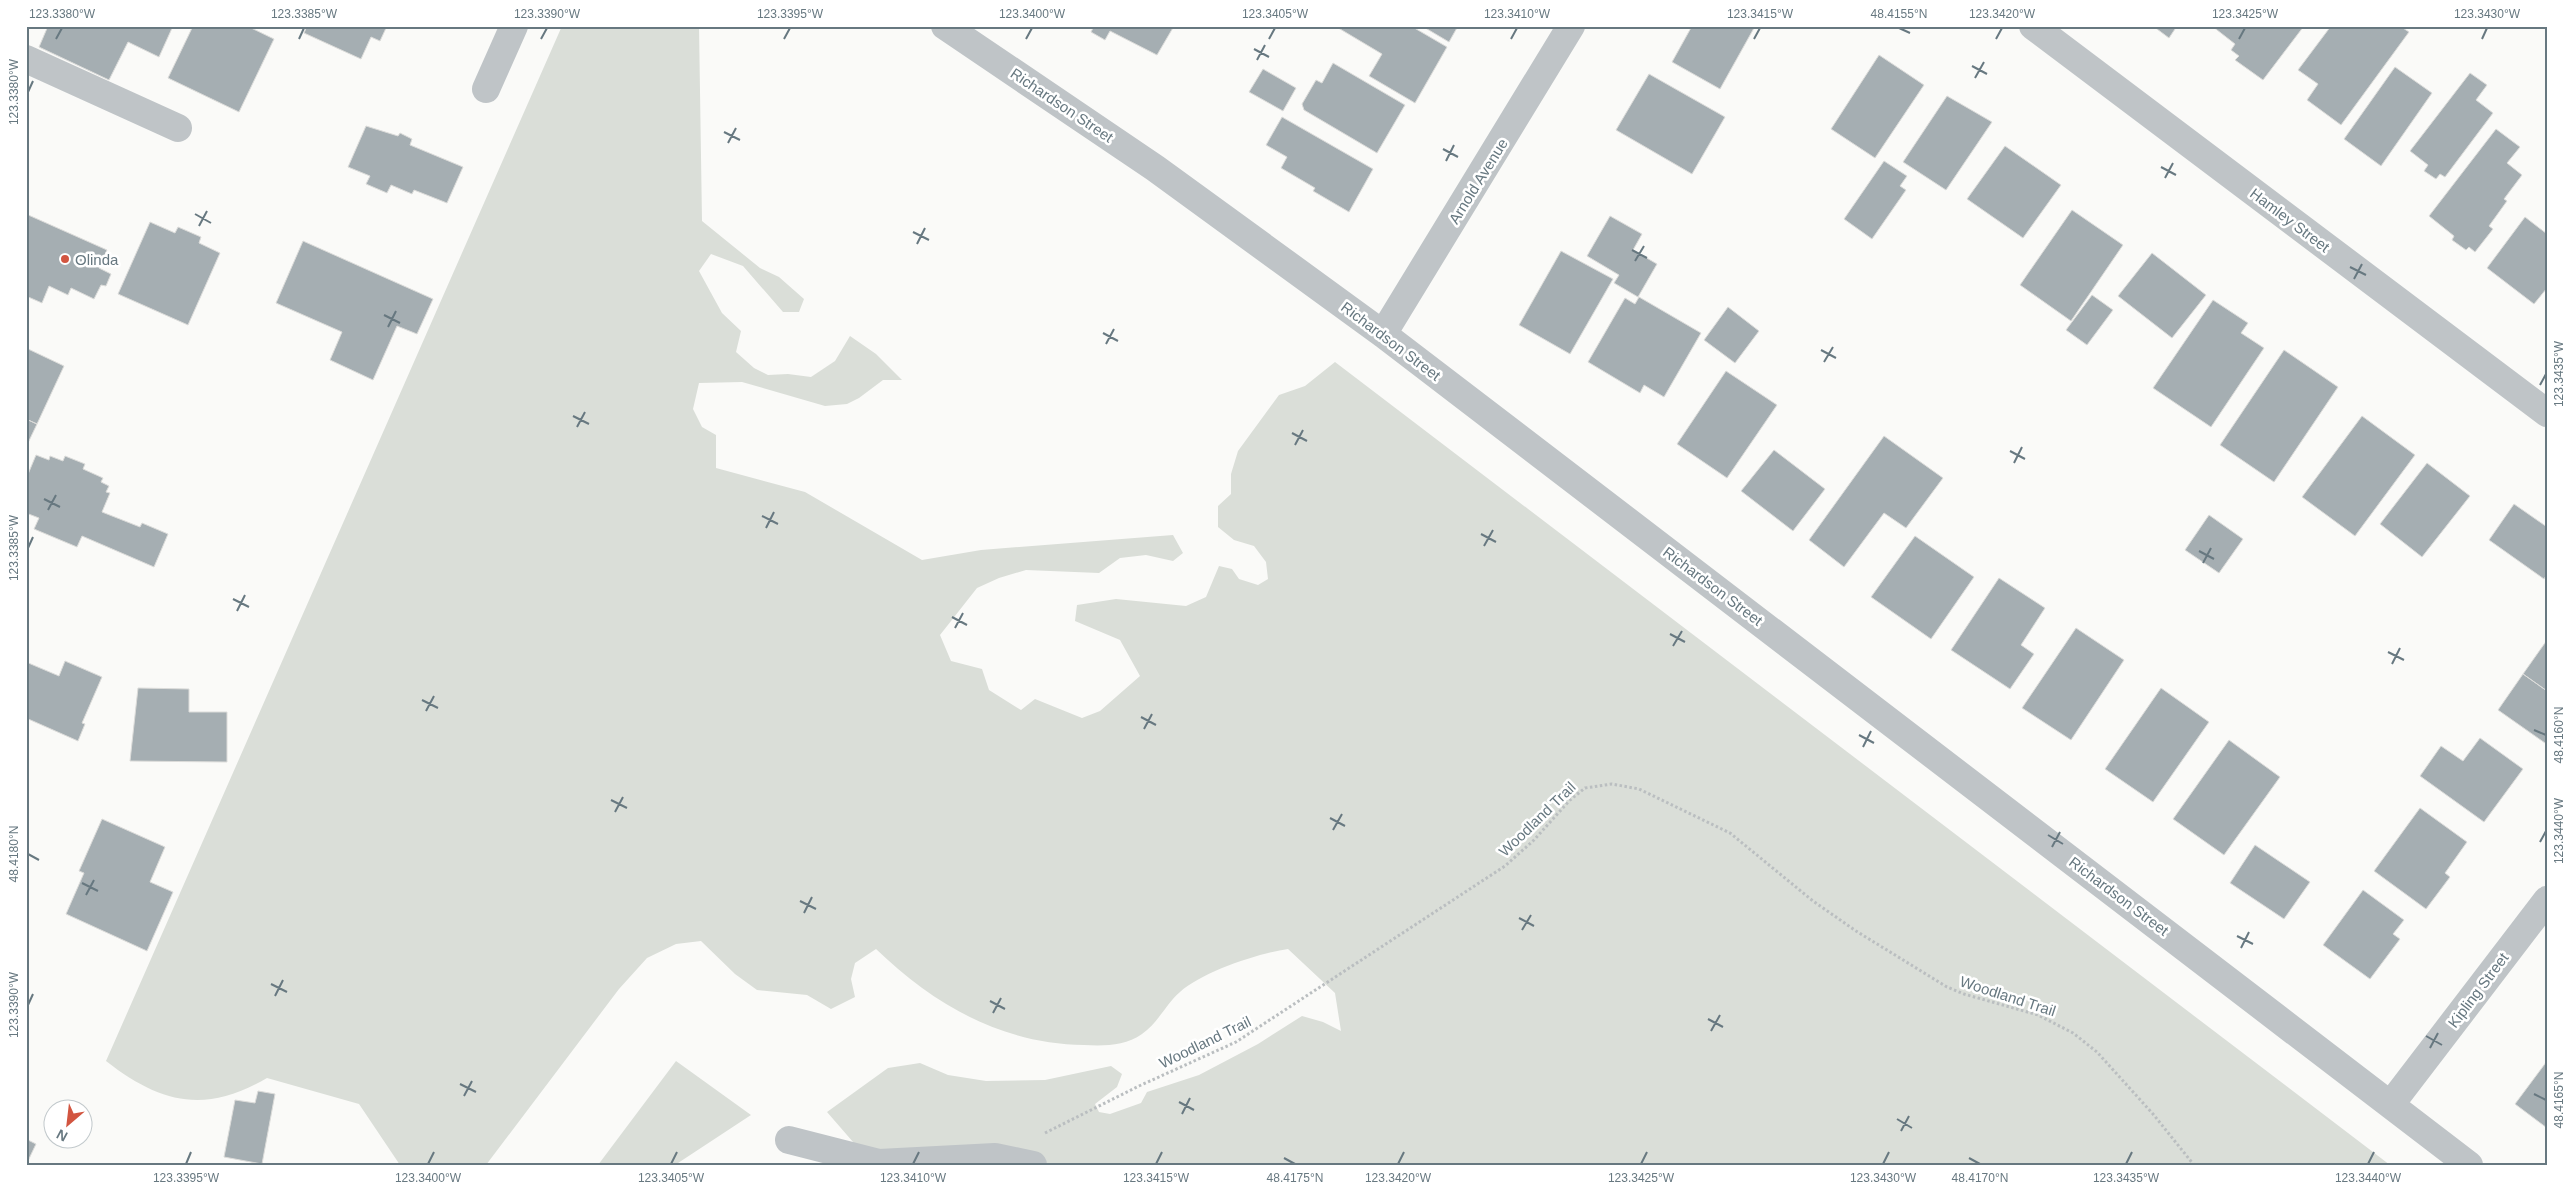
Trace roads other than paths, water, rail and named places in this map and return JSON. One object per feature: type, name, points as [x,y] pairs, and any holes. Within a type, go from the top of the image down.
[{"type":"street","points":[[486,89],[514,26]]},
{"type":"street","name":"Richardson Street","points":[[945,26],[1155,168],[1383,334],[2469,1165]]},
{"type":"street","name":"Arnold Avenue","points":[[1383,334],[1571,26]]},
{"type":"street","name":"Hamley Street","points":[[2033,26],[2547,413]]},
{"type":"street","points":[[26,58],[178,128]]},
{"type":"street","name":"Kipling Street","points":[[2391,1104],[2547,900]]},
{"type":"street","points":[[789,1140],[879,1163],[995,1157],[1033,1165]]},
{"type":"place","name":"Olinda","points":[[65,259]]}]
